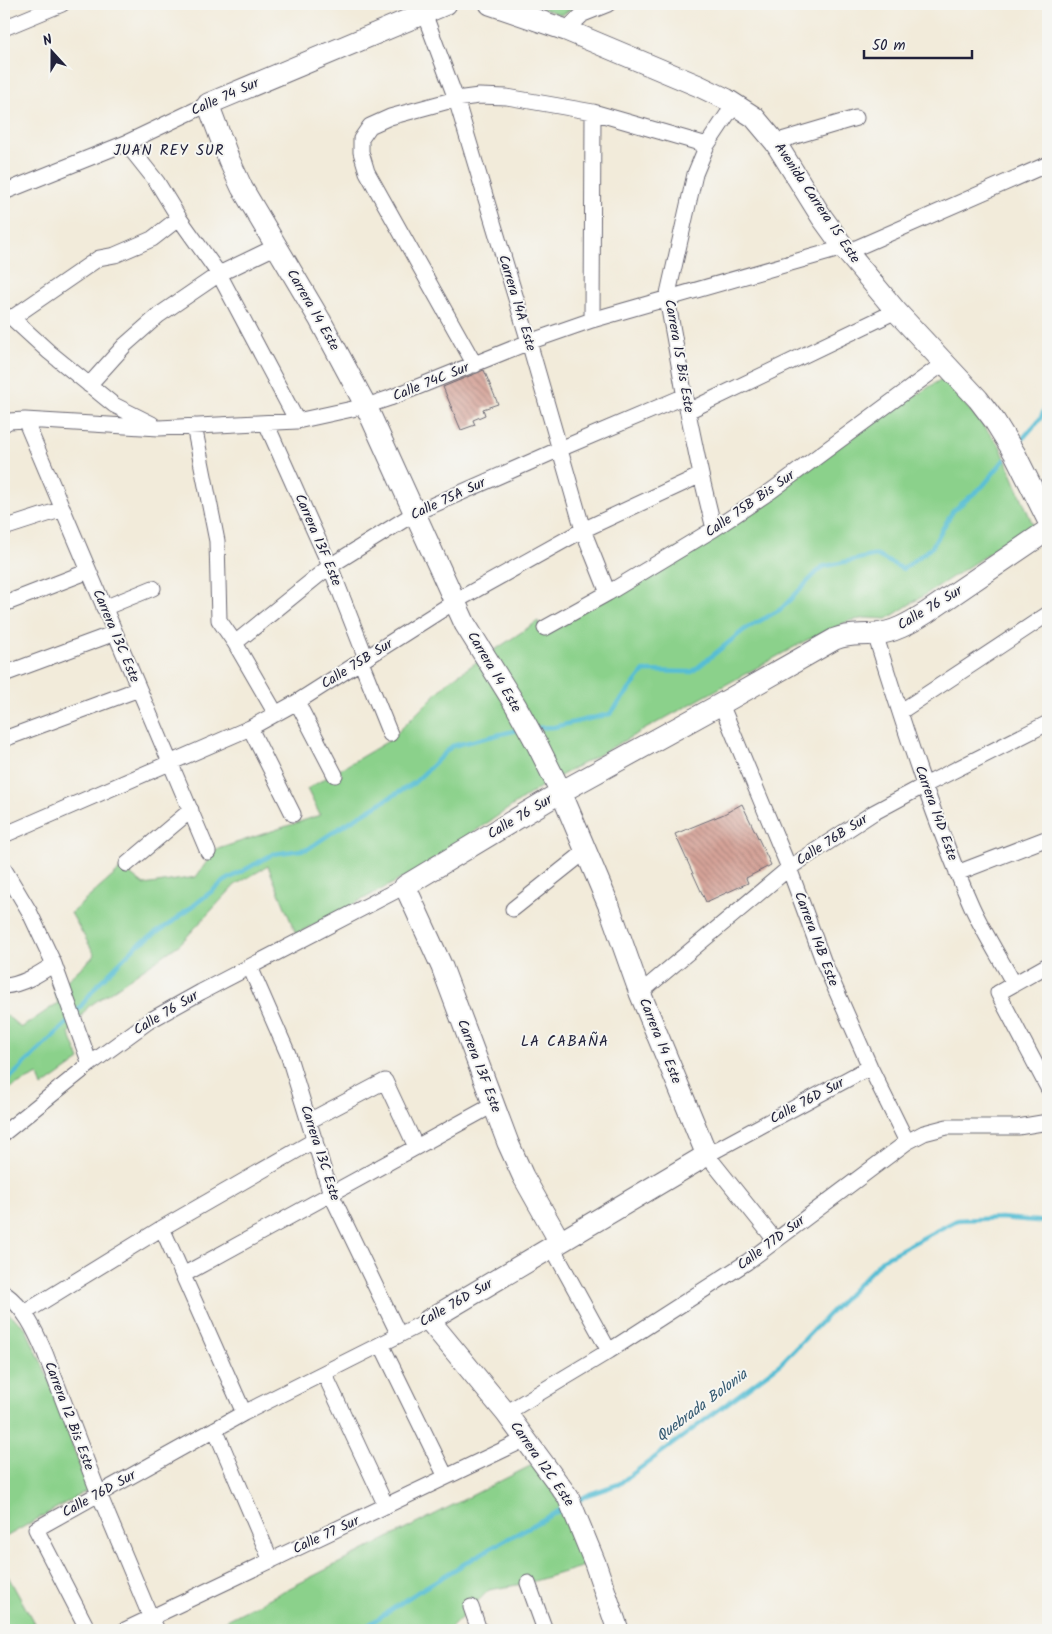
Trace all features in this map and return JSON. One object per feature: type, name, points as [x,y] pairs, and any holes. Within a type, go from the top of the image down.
[{"type":"street","points":[[4,28],[62,4]]},
{"type":"street","name":"Calle 74 Sur","points":[[4,192],[126,143],[208,104],[446,4]]},
{"type":"street","name":"Avenida Carrera 15 Este","points":[[490,4],[566,30],[699,86],[738,106],[754,117],[775,142],[821,216],[845,250],[896,311],[978,399],[1005,436],[1048,520]]},
{"type":"street","points":[[566,30],[583,14],[608,4]]},
{"type":"street","name":"Carrera 14A Este","points":[[424,14],[456,99],[583,530],[608,593]]},
{"type":"street","points":[[475,365],[367,172],[361,152],[361,138],[370,126],[390,117],[456,99],[479,96],[507,97],[593,112],[707,145]]},
{"type":"street","name":"Carrera 14 Este","points":[[208,104],[229,160],[255,212],[277,246],[366,406],[454,602],[476,644],[516,706],[561,792],[609,906],[640,993],[706,1155],[775,1240]]},
{"type":"street","name":"Carrera 15 Bis Este","points":[[714,530],[686,404],[667,298],[695,174],[707,145],[727,115],[738,106]]},
{"type":"street","points":[[592,320],[593,112]]},
{"type":"street","points":[[775,142],[856,118]]},
{"type":"street","points":[[126,143],[156,182],[179,218],[220,274],[297,420]]},
{"type":"street","name":"Calle 74C Sur","points":[[4,424],[9,421],[25,420],[159,428],[266,423],[297,420],[366,406],[475,365],[529,342],[592,320],[845,250],[1048,164]]},
{"type":"street","points":[[159,428],[114,405],[8,316],[99,258],[115,254],[152,239],[179,218]]},
{"type":"street","points":[[89,385],[126,345],[159,315],[220,274],[277,246]]},
{"type":"street","name":"Calle 75A Sur","points":[[236,643],[330,566],[415,512],[560,449],[686,404],[896,311]]},
{"type":"street","name":"Calle 75B Bis Sur","points":[[545,628],[714,530],[771,491],[944,363]]},
{"type":"street","name":"Carrera 13C Este","points":[[25,420],[208,852]]},
{"type":"street","name":"Carrera 13F Este","points":[[266,423],[330,566],[390,734]]},
{"type":"street","points":[[194,426],[217,542],[219,620],[236,643],[276,714]]},
{"type":"street","name":"Calle 75B Sur","points":[[4,835],[250,728],[297,702],[454,602],[583,530],[701,475]]},
{"type":"street","points":[[4,528],[63,509]]},
{"type":"street","name":"Calle 76 Sur","points":[[4,1133],[90,1064],[149,1021],[250,966],[406,886],[561,792],[835,639],[848,634],[874,634],[891,631],[908,624],[1048,530]]},
{"type":"street","points":[[4,604],[89,571]]},
{"type":"street","points":[[104,608],[154,588]]},
{"type":"street","points":[[900,712],[1048,614]]},
{"type":"street","points":[[4,674],[115,633]]},
{"type":"street","name":"Carrera 14D Este","points":[[874,634],[957,873],[973,909],[1014,984]]},
{"type":"street","points":[[4,739],[139,689]]},
{"type":"street","points":[[297,702],[335,775]]},
{"type":"street","name":"Carrera 14B Este","points":[[721,704],[789,868],[824,963],[870,1067],[907,1142]]},
{"type":"street","name":"Calle 76B Sur","points":[[640,993],[789,868],[873,813],[1048,722]]},
{"type":"street","points":[[250,728],[293,814]]},
{"type":"street","points":[[128,864],[190,810]]},
{"type":"street","points":[[957,873],[1048,838]]},
{"type":"street","points":[[513,909],[586,850]]},
{"type":"street","points":[[4,869],[29,911],[54,964],[90,1064]]},
{"type":"street","name":"Carrera 13F Este","points":[[406,886],[442,967],[493,1105],[523,1176],[556,1244]]},
{"type":"street","points":[[4,986],[10,986],[27,980],[54,964]]},
{"type":"street","points":[[1048,965],[998,993],[1048,1088]]},
{"type":"street","name":"Carrera 13C Este","points":[[250,966],[288,1054],[331,1194],[399,1335]]},
{"type":"street","name":"Calle 76D Sur","points":[[88,1630],[36,1529],[244,1413],[429,1320],[706,1155],[870,1067]]},
{"type":"street","points":[[309,1121],[385,1080],[416,1147]]},
{"type":"street","points":[[183,1275],[493,1105]]},
{"type":"street","name":"Calle 77D Sur","points":[[506,1413],[609,1351],[748,1262],[907,1142],[924,1133],[946,1128],[1018,1127],[1048,1122]]},
{"type":"street","points":[[24,1313],[162,1228],[315,1140]]},
{"type":"street","points":[[162,1228],[244,1413]]},
{"type":"street","points":[[556,1244],[609,1351]]},
{"type":"street","name":"Carrera 12 Bis Este","points":[[4,1293],[24,1313],[35,1330],[99,1494],[154,1624]]},
{"type":"street","name":"Carrera 12C Este","points":[[429,1320],[506,1413],[572,1505],[595,1563],[618,1630]]},
{"type":"street","points":[[381,1344],[446,1477]]},
{"type":"street","points":[[324,1373],[386,1506]]},
{"type":"street","points":[[215,1429],[271,1561]]},
{"type":"street","name":"Calle 77 Sur","points":[[126,1630],[154,1624],[271,1561],[526,1439]]},
{"type":"street","points":[[528,1583],[545,1630]]},
{"type":"street","points":[[471,1607],[479,1630]]},
{"type":"green space","points":[[531,4],[578,4],[562,15]]},
{"type":"green space","points":[[943,378],[1000,446],[1033,525],[887,619],[866,618],[849,621],[807,640],[542,786],[413,873],[296,934],[268,866],[235,885],[180,944],[88,1007],[69,1033],[80,1060],[42,1087],[38,1075],[4,1091],[4,1013],[21,1028],[58,1003],[54,992],[95,955],[71,913],[122,868],[144,885],[196,877],[215,850],[320,815],[307,789],[390,740],[450,680],[538,621],[544,634]]},
{"type":"green space","points":[[4,1310],[25,1327],[50,1381],[88,1490],[4,1538]]},
{"type":"green space","points":[[534,1464],[571,1518],[584,1566],[528,1583],[489,1590],[449,1630],[207,1630]]},
{"type":"green space","points":[[4,1569],[38,1630],[4,1630]]},
{"type":"building","points":[[484,370],[498,404],[483,409],[485,415],[473,420],[475,425],[461,430],[443,387]]},
{"type":"building","points":[[742,804],[771,865],[746,878],[748,883],[706,902],[675,834],[724,814]]},
{"type":"waterway","points":[[1017,445],[1040,419],[1048,402]]},
{"type":"waterway","points":[[535,728],[554,727],[610,714],[644,671],[692,672],[744,630],[781,609],[822,567],[876,555],[903,569],[932,547],[953,511],[983,486],[1004,460]]},
{"type":"waterway","points":[[75,1014],[98,984],[136,946],[171,923],[225,881],[273,854],[308,849],[414,783],[452,746],[522,729]]},
{"type":"waterway","points":[[4,1081],[12,1076],[70,1020]]},
{"type":"waterway","name":"Quebrada Bolonia","points":[[577,1501],[590,1494],[619,1484],[780,1364],[883,1259],[957,1220],[1001,1218],[1048,1222]]},
{"type":"waterway","name":"Quebrada Bolonia","points":[[361,1630],[419,1591],[489,1549],[566,1507]]},
{"type":"district","name":"JUAN REY SUR","points":[[169,151]]},
{"type":"district","name":"LA CABAÑA","points":[[565,1042]]}]
